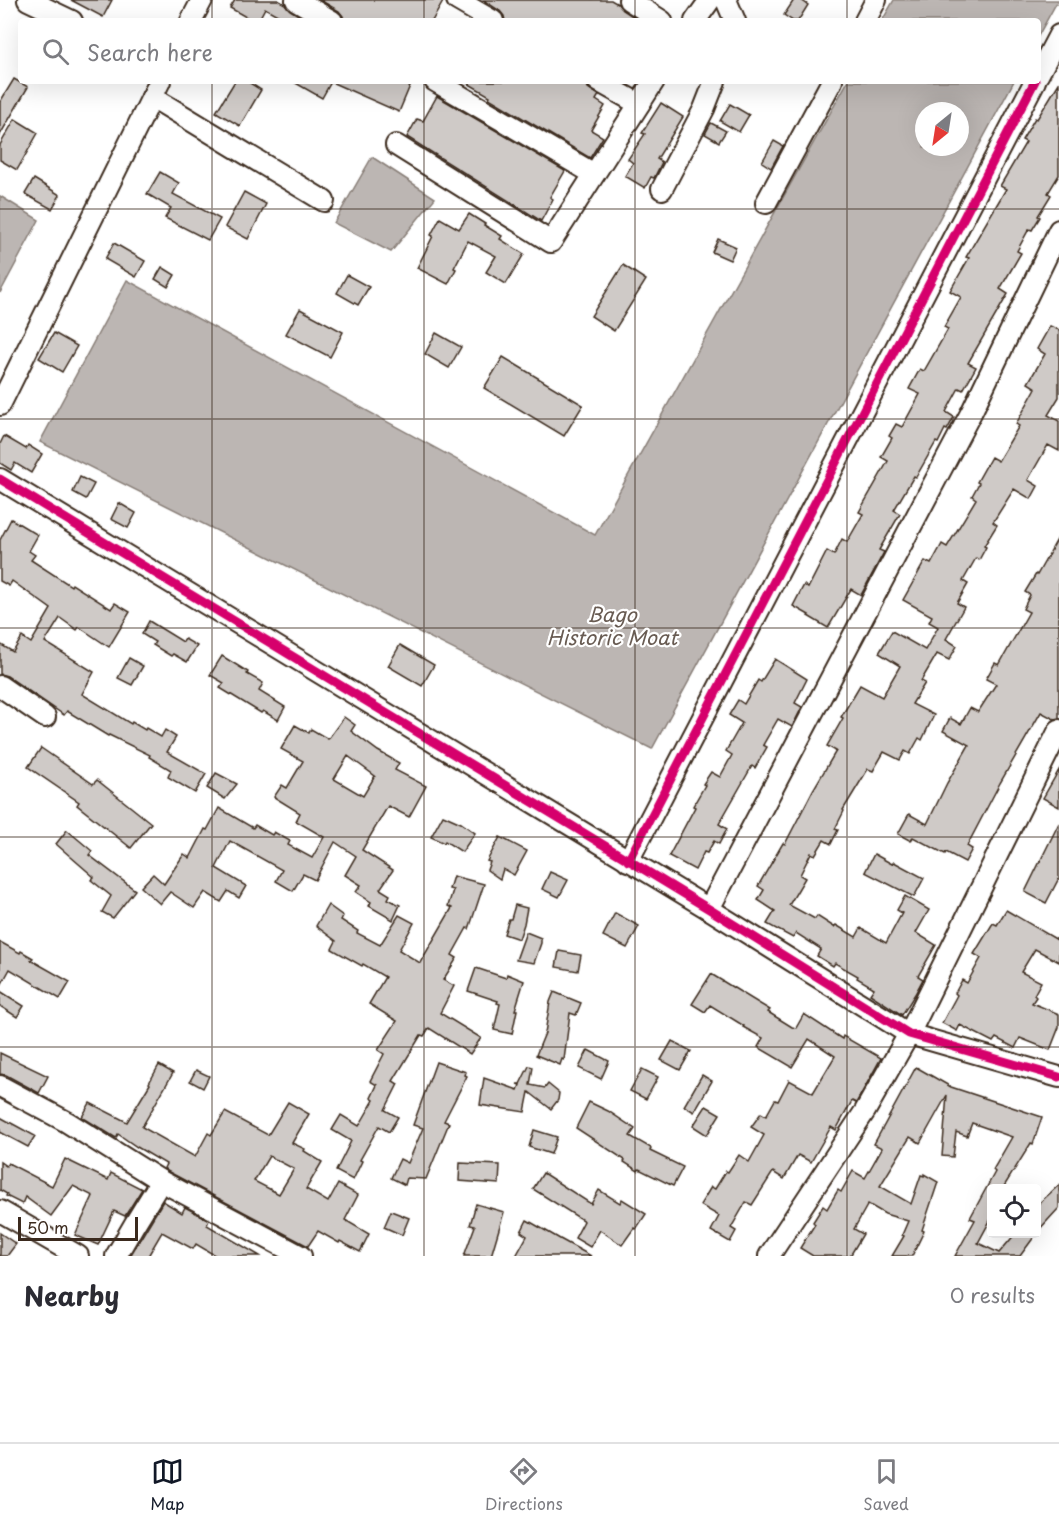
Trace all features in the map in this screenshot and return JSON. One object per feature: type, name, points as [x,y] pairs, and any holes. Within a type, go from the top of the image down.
[{"type":"street","points":[[28,0],[66,18]]},
{"type":"street","points":[[193,18],[202,0]]},
{"type":"street","points":[[296,0],[327,18]]},
{"type":"street","points":[[457,0],[489,18]]},
{"type":"street","points":[[629,0],[657,18]]},
{"type":"street","points":[[697,18],[710,0]]},
{"type":"street","points":[[726,0],[734,18]]},
{"type":"street","points":[[867,18],[876,0]]},
{"type":"street","points":[[1041,69],[1059,35]]},
{"type":"street","points":[[440,84],[594,174]]},
{"type":"street","points":[[603,84],[639,104]]},
{"type":"street","points":[[396,145],[551,242],[652,84]]},
{"type":"street","points":[[662,189],[704,109],[714,84]]},
{"type":"street","points":[[766,203],[830,84]]},
{"type":"street","points":[[628,861],[1033,84]]},
{"type":"street","points":[[0,405],[156,89],[324,201]]},
{"type":"street","points":[[709,909],[972,411],[1059,230]]},
{"type":"street","points":[[0,479],[709,909],[909,1034],[1059,1077]]},
{"type":"street","points":[[0,686],[45,717]]},
{"type":"street","points":[[769,1256],[865,1111],[909,1034],[1059,730]]},
{"type":"street","points":[[0,1086],[67,1122],[161,1181],[301,1256]]},
{"type":"street","points":[[116,1256],[161,1181]]},
{"type":"street","points":[[0,1211],[78,1256]]},
{"type":"water","points":[[894,0],[1058,0],[1041,31],[1041,18],[884,18]]},
{"type":"water","name":"Bago Historic Moat","points":[[846,84],[1012,84],[652,749],[40,442],[127,280],[595,535]]},
{"type":"water","points":[[372,157],[435,198],[391,252],[334,223]]},
{"type":"water","points":[[0,196],[39,220],[0,293]]},
{"type":"building","points":[[71,0],[112,0],[103,17]]},
{"type":"building","points":[[235,0],[278,0],[303,18],[283,18],[265,8],[260,18],[248,18],[230,8]]},
{"type":"building","points":[[320,0],[444,0],[434,18],[343,18],[339,11]]},
{"type":"building","points":[[483,0],[611,0],[635,18],[504,18],[500,11]]},
{"type":"building","points":[[794,0],[801,0],[808,5],[800,18],[788,18],[784,15]]},
{"type":"building","points":[[14,79],[18,84],[28,87],[0,135],[0,102]]},
{"type":"building","points":[[1059,83],[1059,175],[1048,193],[1051,195],[1038,216],[1040,217],[1032,230],[1029,229],[1017,251],[1021,253],[1000,289],[1008,294],[968,363],[976,367],[963,390],[959,388],[946,412],[954,417],[894,510],[900,514],[879,550],[884,552],[861,595],[851,589],[828,628],[793,606],[804,585],[808,588],[827,551],[834,555],[842,539],[847,542],[863,514],[859,512],[888,461],[881,457],[892,438],[889,436],[896,424],[902,427],[920,394],[909,389],[920,369],[924,371],[948,329],[944,327],[961,297],[950,291],[969,258],[966,257],[1006,189],[1000,186],[1026,142],[1022,140]]},
{"type":"building","points":[[233,84],[252,84],[261,90],[240,126],[216,112]]},
{"type":"building","points":[[297,84],[330,84],[322,98]]},
{"type":"building","points":[[336,84],[411,84],[399,112]]},
{"type":"building","points":[[469,84],[587,84],[588,88],[599,95],[596,100],[605,106],[591,130],[603,137],[590,158],[489,98],[490,96]]},
{"type":"building","points":[[437,96],[565,171],[550,197],[553,199],[541,221],[407,137],[417,119],[423,121]]},
{"type":"building","points":[[661,103],[683,117],[657,159],[662,162],[654,178],[651,177],[645,188],[625,176],[633,163],[628,159],[645,134],[642,133]]},
{"type":"building","points":[[730,104],[749,115],[739,132],[720,121]]},
{"type":"building","points":[[15,119],[38,133],[17,170],[0,160],[0,145]]},
{"type":"building","points":[[711,123],[726,131],[719,142],[705,134]]},
{"type":"building","points":[[774,141],[783,146],[771,168],[762,162]]},
{"type":"building","points":[[160,172],[179,183],[173,194],[220,219],[208,240],[165,218],[171,208],[147,194]]},
{"type":"building","points":[[34,179],[60,195],[52,209],[25,194]]},
{"type":"building","points":[[244,192],[266,204],[248,239],[225,227]]},
{"type":"building","points":[[469,214],[502,236],[500,239],[524,254],[506,284],[486,272],[496,256],[468,241],[448,284],[417,268],[440,218],[459,229]]},
{"type":"building","points":[[718,239],[736,247],[730,260],[712,252]]},
{"type":"building","points":[[114,243],[145,261],[136,277],[105,259]]},
{"type":"building","points":[[623,265],[646,280],[614,331],[591,316]]},
{"type":"building","points":[[162,267],[175,275],[168,287],[155,279]]},
{"type":"building","points":[[347,275],[369,287],[358,305],[337,293]]},
{"type":"building","points":[[300,309],[343,332],[330,357],[286,334]]},
{"type":"building","points":[[1050,326],[1059,330],[1059,397],[1048,415],[1059,421],[1059,451],[1048,445],[1028,480],[1038,486],[1031,499],[1014,489],[993,522],[997,525],[984,546],[986,547],[979,560],[976,558],[963,581],[968,584],[957,603],[964,607],[946,639],[957,646],[949,660],[937,654],[921,681],[925,683],[912,704],[934,715],[922,740],[919,738],[910,754],[905,751],[900,760],[884,752],[873,771],[868,769],[843,810],[835,829],[838,830],[831,844],[824,840],[815,855],[811,853],[800,875],[805,878],[789,905],[815,919],[817,916],[834,927],[836,925],[856,937],[861,928],[886,943],[902,913],[897,910],[905,896],[929,910],[916,933],[936,945],[918,976],[923,979],[902,1015],[870,994],[874,988],[857,978],[858,976],[835,963],[833,966],[817,956],[821,949],[796,933],[793,938],[767,924],[775,911],[758,900],[764,890],[758,886],[783,843],[785,844],[836,751],[827,746],[860,685],[882,697],[900,666],[879,653],[892,631],[925,650],[938,627],[929,622],[932,616],[903,600],[925,561],[931,564],[942,544],[947,547],[976,499],[972,496],[979,483],[977,482],[991,457],[998,461],[1019,426],[1016,424],[1036,388],[1028,383],[1045,354],[1037,349]]},
{"type":"building","points":[[54,333],[77,346],[62,372],[39,358]]},
{"type":"building","points":[[436,333],[461,347],[449,368],[425,354]]},
{"type":"building","points":[[503,357],[583,405],[564,436],[484,388]]},
{"type":"building","points":[[4,436],[26,449],[28,445],[42,454],[31,473],[15,463],[11,470],[0,463],[0,444]]},
{"type":"building","points":[[80,477],[94,484],[86,499],[73,492]]},
{"type":"building","points":[[119,503],[136,513],[128,528],[111,519]]},
{"type":"building","points":[[11,519],[38,535],[29,551],[35,555],[31,560],[111,609],[115,603],[130,612],[109,647],[79,627],[77,630],[60,618],[45,642],[94,672],[82,694],[131,724],[132,722],[145,730],[146,728],[161,737],[165,730],[176,737],[167,752],[206,774],[195,793],[168,777],[171,770],[149,757],[150,755],[108,736],[67,711],[64,715],[7,676],[0,674],[0,644],[13,652],[22,637],[31,643],[51,609],[12,581],[9,586],[0,581],[0,540]]},
{"type":"building","points":[[1059,536],[1059,718],[1054,719],[1041,712],[967,846],[972,849],[965,862],[913,837],[911,841],[898,834],[909,814],[927,824],[969,745],[943,731],[950,718],[961,724],[970,708],[978,712],[996,684],[986,679],[995,663],[999,665],[1029,612],[1023,609],[1030,595],[1025,592]]},
{"type":"building","points":[[149,621],[183,642],[185,639],[197,646],[187,662],[153,645],[155,642],[142,634]]},
{"type":"building","points":[[400,645],[434,665],[422,686],[388,666]]},
{"type":"building","points":[[222,656],[263,683],[259,691],[285,707],[278,720],[263,711],[261,713],[220,688],[224,683],[210,675]]},
{"type":"building","points":[[129,658],[143,666],[132,685],[118,678]]},
{"type":"building","points":[[775,659],[807,679],[795,703],[802,707],[792,727],[778,719],[763,745],[767,747],[755,768],[752,766],[719,824],[727,829],[719,844],[714,841],[707,853],[704,852],[695,870],[669,856],[695,807],[693,806],[705,785],[703,784],[711,772],[720,777],[732,755],[726,751],[742,723],[729,715],[738,700],[744,704],[758,680],[761,682]]},
{"type":"building","points":[[344,717],[355,725],[351,731],[399,763],[395,770],[426,786],[409,817],[388,806],[362,850],[393,870],[380,889],[390,895],[388,899],[400,905],[393,920],[369,906],[371,902],[356,892],[361,885],[345,875],[356,856],[335,842],[315,880],[303,874],[293,891],[276,881],[282,870],[230,841],[216,868],[246,886],[239,898],[228,891],[221,902],[205,892],[194,908],[170,892],[160,904],[141,887],[153,874],[164,884],[184,854],[190,858],[219,808],[253,828],[255,825],[272,835],[274,832],[290,841],[288,845],[312,858],[324,837],[296,821],[300,813],[274,797],[282,785],[287,788],[303,761],[281,749],[295,725],[309,733],[311,729],[328,739]],"holes":[[[348,756],[375,776],[363,796],[334,779]]]},
{"type":"building","points":[[41,748],[93,784],[97,780],[151,823],[131,848],[77,805],[79,802],[28,767]]},
{"type":"building","points":[[1059,770],[1059,807],[1043,798]]},
{"type":"building","points":[[216,773],[237,784],[225,799],[207,788]]},
{"type":"building","points":[[443,815],[461,823],[475,833],[462,852],[445,841],[444,843],[431,837]]},
{"type":"building","points":[[1059,823],[1059,878],[1046,903],[1025,892]]},
{"type":"building","points":[[67,830],[92,851],[89,855],[135,890],[113,918],[102,912],[111,896],[91,880],[94,877],[56,844]]},
{"type":"building","points":[[500,837],[527,851],[514,875],[503,869],[500,879],[487,870],[490,862],[487,861]]},
{"type":"building","points":[[874,854],[924,878],[914,897],[865,872]]},
{"type":"building","points":[[550,872],[568,880],[559,897],[542,889]]},
{"type":"building","points":[[453,876],[484,884],[469,929],[467,928],[452,955],[457,958],[443,980],[454,986],[440,1013],[481,1038],[470,1054],[429,1028],[424,1036],[421,1035],[393,1081],[398,1084],[385,1110],[398,1117],[389,1132],[379,1126],[360,1160],[362,1161],[353,1180],[336,1171],[351,1141],[332,1130],[341,1115],[359,1126],[374,1100],[371,1098],[377,1085],[370,1081],[384,1054],[378,1050],[397,1021],[369,1004],[385,977],[332,949],[336,941],[316,926],[328,905],[343,916],[341,920],[358,931],[357,933],[380,945],[399,915],[414,923],[399,950],[420,963],[452,908],[448,906],[453,890],[449,889]]},
{"type":"building","points":[[515,905],[527,908],[519,939],[504,934]]},
{"type":"building","points":[[1006,910],[1059,941],[1059,962],[1035,949],[1021,972],[1041,982],[1032,1003],[1059,1014],[1059,1027],[1050,1050],[1020,1038],[1015,1048],[996,1038],[993,1042],[960,1025],[957,1031],[942,1023],[962,980],[967,983],[981,958],[974,954],[993,923],[997,925]]},
{"type":"building","points":[[615,913],[639,926],[627,948],[603,936]]},
{"type":"building","points":[[526,932],[541,938],[534,963],[516,960]]},
{"type":"building","points":[[0,942],[20,953],[21,951],[33,958],[31,960],[70,982],[60,999],[10,969],[0,987]]},
{"type":"building","points":[[559,951],[581,955],[578,971],[556,967]]},
{"type":"building","points":[[476,968],[506,978],[507,974],[524,981],[515,1010],[517,1010],[512,1034],[494,1030],[500,1004],[497,1003],[498,1001],[468,991]]},
{"type":"building","points":[[711,974],[770,1010],[768,1012],[792,1027],[796,1028],[804,1014],[842,1039],[843,1036],[881,1058],[856,1103],[852,1101],[836,1130],[831,1127],[811,1162],[798,1155],[784,1179],[773,1172],[752,1205],[746,1202],[731,1228],[736,1231],[730,1242],[711,1231],[719,1216],[700,1205],[711,1187],[715,1189],[739,1155],[749,1162],[764,1135],[751,1127],[761,1113],[766,1116],[775,1100],[778,1101],[789,1080],[813,1093],[835,1056],[809,1039],[792,1067],[758,1047],[763,1038],[744,1026],[710,1005],[705,1012],[692,1004]]},
{"type":"building","points":[[0,991],[24,1006],[17,1017],[0,1006]]},
{"type":"building","points":[[554,992],[581,1003],[576,1015],[570,1013],[564,1060],[562,1059],[560,1065],[536,1055],[545,1033]]},
{"type":"building","points":[[672,1041],[691,1051],[680,1070],[661,1060]]},
{"type":"building","points":[[588,1050],[609,1061],[601,1079],[579,1068]]},
{"type":"building","points":[[0,1053],[48,1076],[39,1093],[0,1074]]},
{"type":"building","points":[[436,1062],[466,1072],[467,1076],[444,1121],[449,1123],[426,1179],[407,1178],[405,1185],[391,1178],[400,1159],[408,1163],[423,1128],[413,1125]]},
{"type":"building","points":[[159,1065],[173,1073],[142,1127],[195,1157],[208,1133],[211,1135],[225,1112],[268,1135],[288,1102],[309,1114],[292,1143],[305,1149],[304,1151],[322,1162],[306,1189],[328,1202],[338,1184],[358,1195],[345,1220],[369,1234],[360,1252],[318,1231],[308,1246],[167,1171],[164,1168],[166,1164],[118,1134],[116,1138],[82,1117],[90,1103],[127,1122]],"holes":[[[269,1156],[294,1169],[279,1194],[254,1181]]]},
{"type":"building","points":[[529,1066],[533,1067],[530,1085],[545,1088],[548,1084],[559,1093],[558,1100],[551,1109],[529,1092],[525,1112],[480,1105],[484,1078],[518,1090],[520,1085],[517,1084],[520,1084]]},
{"type":"building","points":[[916,1067],[951,1087],[1042,1117],[1033,1144],[1031,1143],[1005,1184],[988,1184],[995,1172],[993,1170],[1012,1137],[972,1123],[967,1136],[956,1132],[953,1157],[942,1156],[947,1095],[920,1143],[910,1137],[880,1186],[911,1204],[921,1175],[924,1176],[924,1174],[938,1182],[922,1230],[924,1231],[912,1256],[892,1256],[904,1236],[902,1235],[908,1221],[885,1214],[868,1204],[854,1229],[863,1234],[850,1256],[813,1256],[800,1248],[823,1206],[827,1209],[838,1190],[841,1192],[853,1171],[865,1178],[882,1148],[874,1144]]},
{"type":"building","points":[[642,1069],[658,1077],[646,1099],[630,1091]]},
{"type":"building","points":[[196,1070],[209,1076],[203,1088],[190,1081]]},
{"type":"building","points":[[702,1075],[712,1081],[694,1112],[684,1106]]},
{"type":"building","points":[[589,1102],[608,1111],[635,1129],[630,1136],[651,1148],[650,1151],[683,1167],[673,1186],[639,1169],[638,1171],[576,1128]]},
{"type":"building","points":[[706,1106],[720,1114],[707,1135],[693,1126]]},
{"type":"building","points":[[0,1117],[35,1136],[28,1147],[0,1132]]},
{"type":"building","points":[[534,1130],[557,1137],[551,1154],[529,1147]]},
{"type":"building","points":[[65,1159],[108,1180],[111,1173],[142,1189],[125,1216],[114,1211],[98,1245],[75,1235],[93,1196],[73,1186],[51,1216],[25,1197],[22,1204],[6,1196],[7,1194],[0,1190],[0,1162],[6,1166],[8,1163],[52,1186]]},
{"type":"building","points":[[460,1163],[500,1165],[499,1184],[459,1181]]},
{"type":"building","points":[[543,1173],[591,1204],[599,1190],[620,1203],[622,1199],[646,1214],[622,1245],[600,1230],[590,1247],[575,1238],[584,1221],[533,1189]]},
{"type":"building","points":[[1059,1185],[1059,1208],[1041,1228],[1041,1201]]},
{"type":"building","points":[[987,1187],[987,1226],[978,1243],[999,1253],[1012,1238],[1033,1238],[1020,1256],[955,1256],[975,1220],[970,1218]]},
{"type":"building","points":[[163,1201],[182,1213],[185,1207],[209,1220],[207,1225],[260,1256],[216,1256],[196,1244],[193,1249],[162,1232],[148,1256],[130,1256]]},
{"type":"building","points":[[476,1204],[504,1212],[491,1256],[464,1256],[475,1226],[470,1225]]},
{"type":"building","points":[[391,1211],[409,1218],[402,1235],[384,1227]]},
{"type":"building","points":[[527,1220],[591,1256],[516,1256],[527,1236],[521,1232]]},
{"type":"building","points":[[0,1233],[16,1244],[7,1256],[0,1256]]},
{"type":"cycle path","points":[[628,861],[1033,84]]},
{"type":"cycle path","points":[[0,479],[709,909],[909,1034],[1059,1077]]}]
